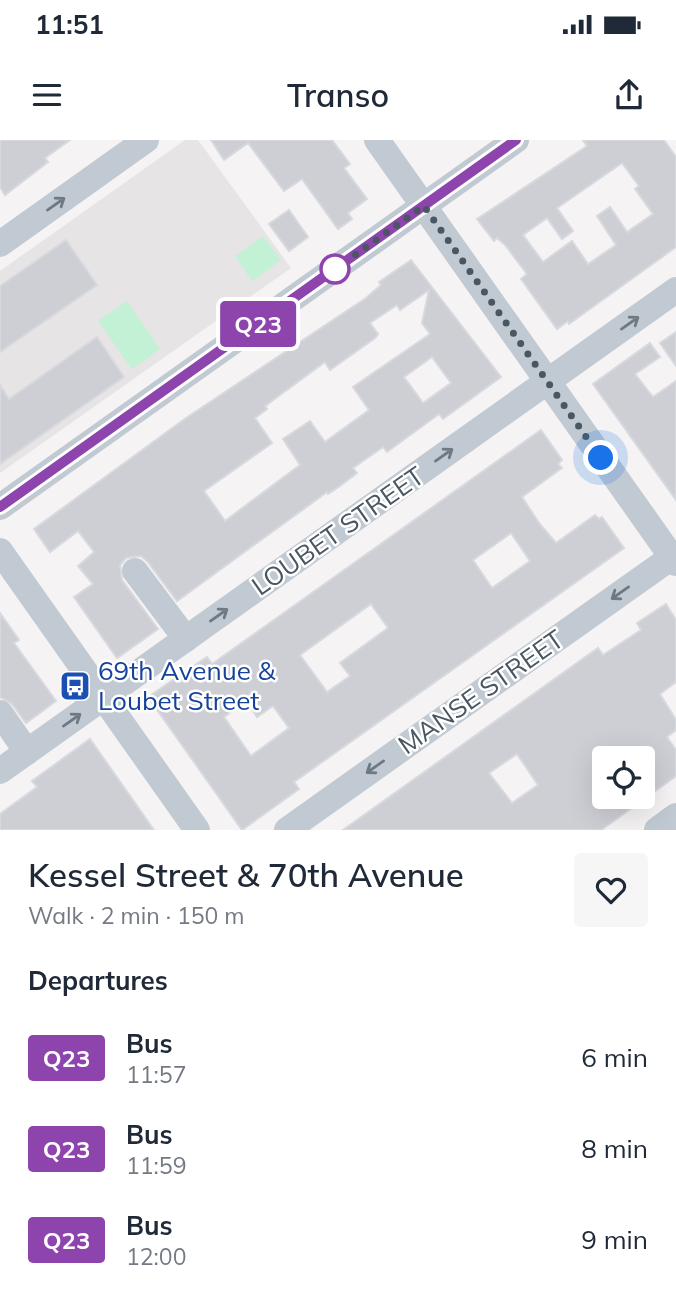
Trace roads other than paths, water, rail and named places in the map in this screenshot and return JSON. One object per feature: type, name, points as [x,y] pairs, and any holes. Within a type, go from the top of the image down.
[{"type":"street","points":[[0,243],[146,140]]},
{"type":"street","points":[[377,140],[675,558]]},
{"type":"street","points":[[0,507],[516,140]]},
{"type":"street","name":"LOUBET STREET","points":[[0,771],[676,290]]},
{"type":"street","points":[[0,551],[197,830]]},
{"type":"street","name":"MANSE STREET","points":[[287,830],[675,558]]},
{"type":"street","points":[[135,571],[186,639]]},
{"type":"street","points":[[0,713],[27,752]]},
{"type":"street","points":[[657,830],[676,816]]},
{"type":"place","name":"69th Avenue & Loubet Street","points":[[75,686]]}]
